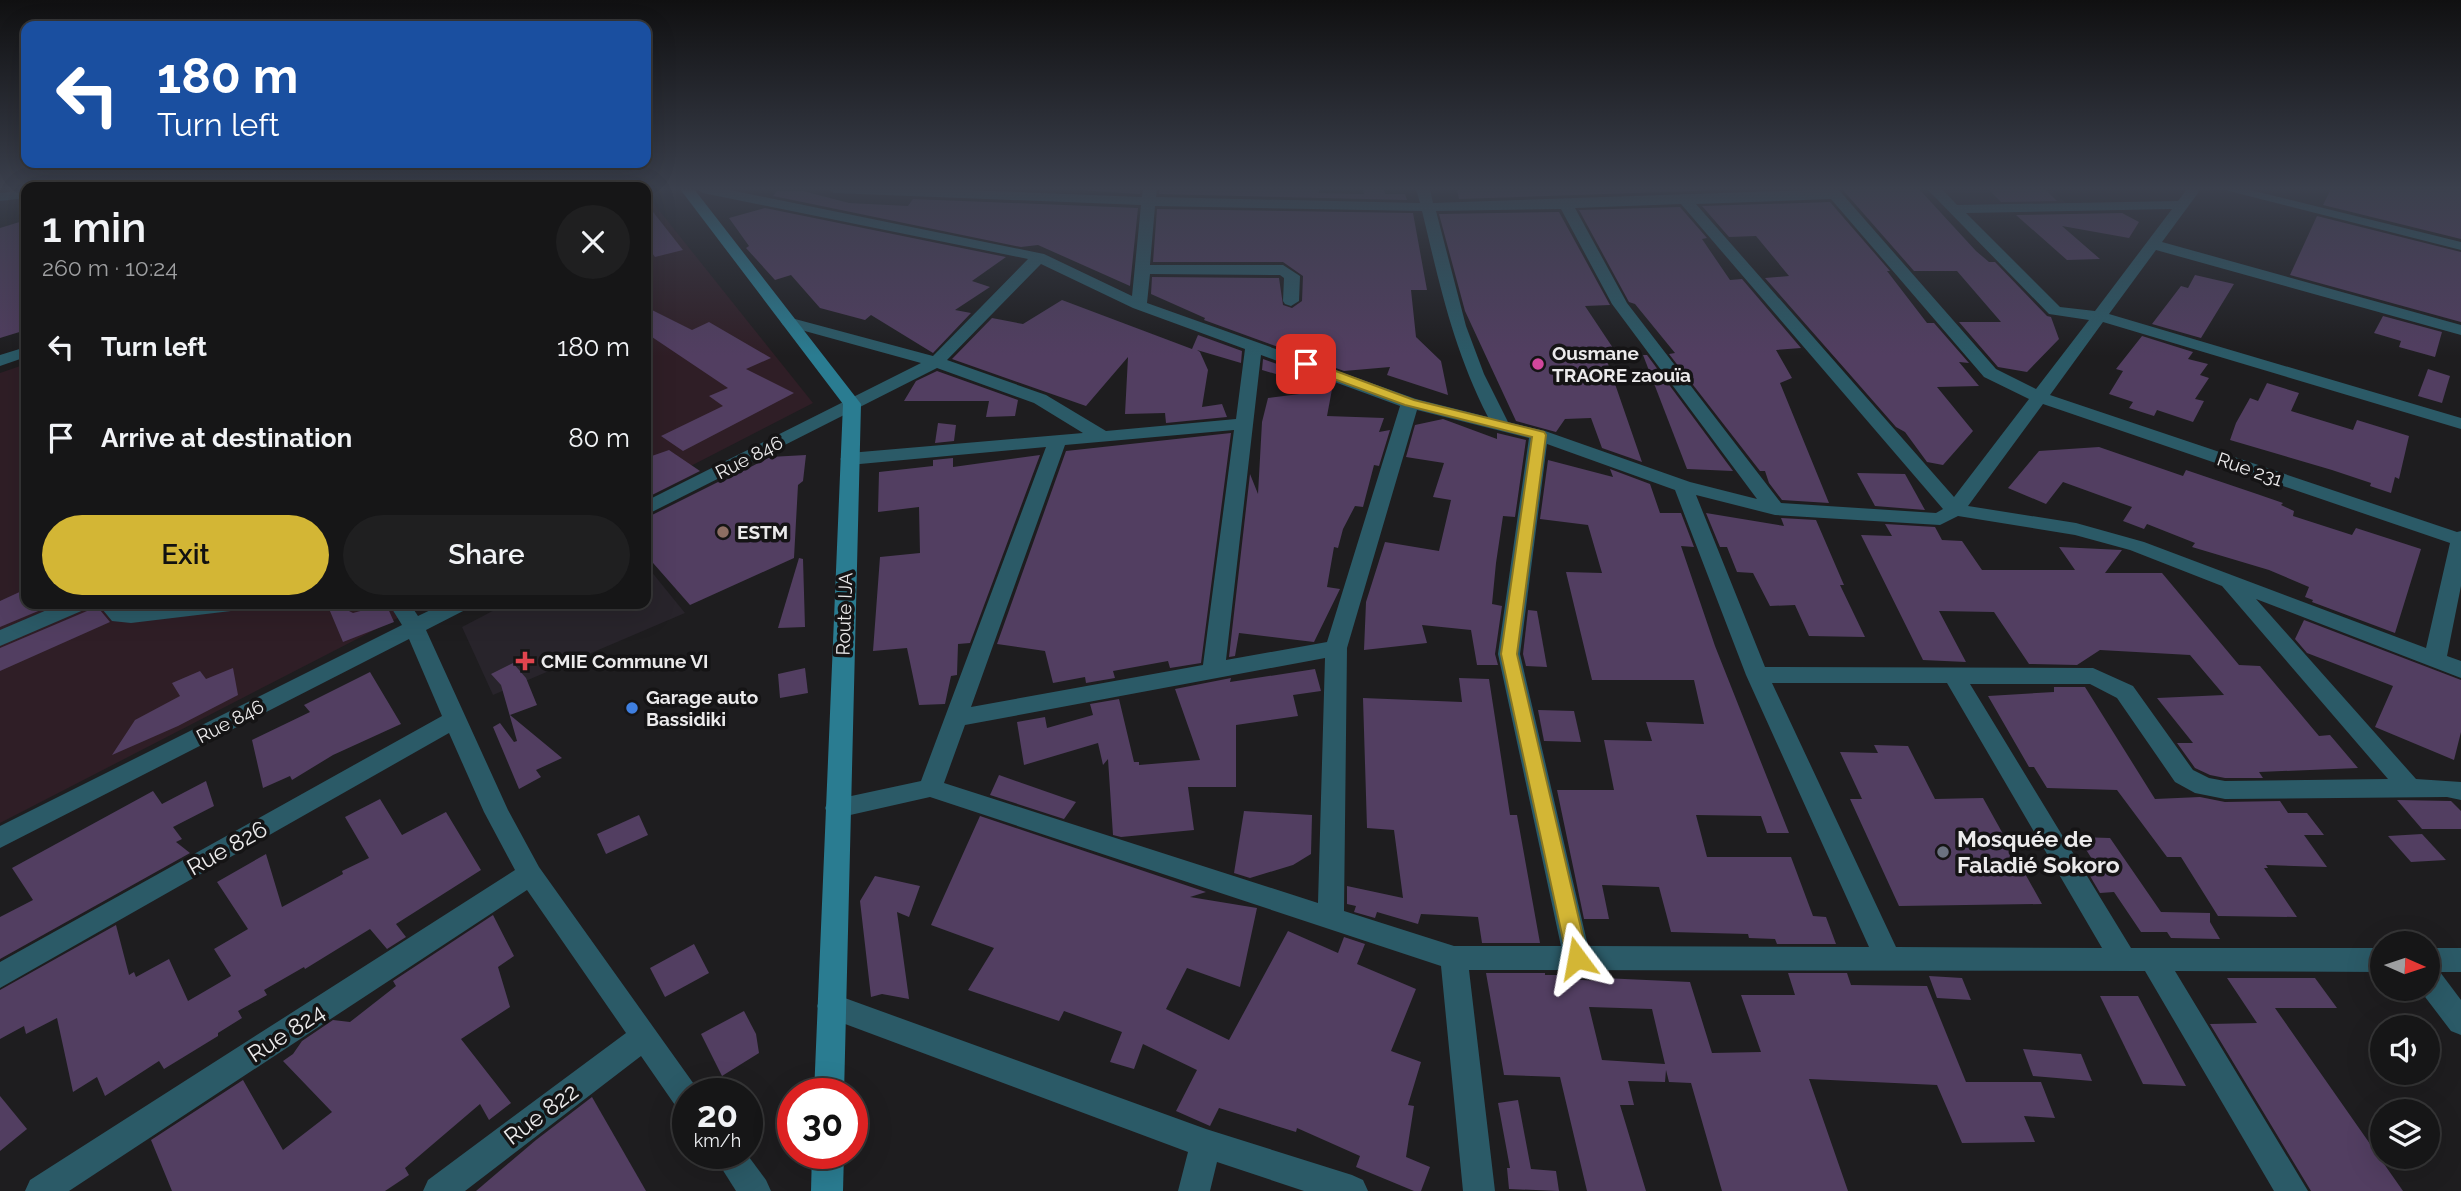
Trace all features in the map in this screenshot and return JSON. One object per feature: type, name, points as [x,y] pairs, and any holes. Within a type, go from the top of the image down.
[{"type":"street","points":[[730,245],[852,404]]},
{"type":"street","points":[[978,245],[1039,257],[1139,305],[1410,402],[1539,435],[1683,486],[1775,509],[1940,519],[1955,510],[2153,245]]},
{"type":"street","points":[[1139,305],[1144,245]]},
{"type":"street","points":[[1436,245],[1475,374],[1501,425]]},
{"type":"street","points":[[1587,245],[1620,304],[1775,509]]},
{"type":"street","points":[[1724,245],[1955,510],[2076,529],[2137,546],[2461,670]]},
{"type":"street","name":"Rue 231","points":[[1878,245],[1990,373],[2039,397],[2461,539]]},
{"type":"street","points":[[1988,245],[2054,311],[2100,316],[2461,424]]},
{"type":"street","points":[[2155,245],[2461,330]]},
{"type":"street","name":"Rue 846","points":[[651,506],[936,362],[1039,257]]},
{"type":"street","points":[[1142,270],[1283,270],[1292,276],[1291,301]]},
{"type":"street","points":[[789,322],[936,362],[1040,399],[1100,435]]},
{"type":"street","points":[[1214,669],[1242,424],[1254,345]]},
{"type":"street","points":[[0,361],[21,354]]},
{"type":"street","points":[[1331,918],[1336,648],[1410,402]]},
{"type":"street","name":"Route IJA","points":[[829,1078],[852,404]]},
{"type":"street","points":[[849,459],[1242,424]]},
{"type":"street","points":[[1539,435],[1509,654],[1577,958]]},
{"type":"street","points":[[930,788],[1058,439]]},
{"type":"street","points":[[1683,486],[1757,675],[1888,959]]},
{"type":"street","points":[[2435,660],[2461,539]]},
{"type":"street","points":[[2228,581],[2410,788]]},
{"type":"street","points":[[0,639],[68,609]]},
{"type":"street","points":[[114,609],[120,616],[131,616],[189,609]]},
{"type":"street","points":[[402,609],[414,627],[496,812],[530,874],[673,1078]]},
{"type":"street","name":"Rue 846","points":[[0,838],[450,609]]},
{"type":"street","points":[[955,718],[1336,648]]},
{"type":"street","points":[[1757,675],[2093,676],[2125,692],[2184,776],[2204,786],[2225,790],[2447,788],[2461,791]]},
{"type":"street","points":[[1953,675],[2292,1191]]},
{"type":"street","name":"Rue 826","points":[[0,976],[453,720]]},
{"type":"street","points":[[837,808],[930,788],[1454,958],[2370,960]]},
{"type":"street","name":"Rue 824","points":[[41,1191],[530,874]]},
{"type":"street","points":[[1454,958],[1479,1191]]},
{"type":"street","points":[[2440,960],[2461,960]]},
{"type":"street","points":[[2440,994],[2461,1022]]},
{"type":"street","points":[[831,1006],[1206,1143],[1352,1191]]},
{"type":"street","name":"Rue 822","points":[[439,1191],[643,1037]]},
{"type":"street","points":[[1194,1191],[1206,1143]]},
{"type":"street","points":[[739,1169],[755,1191]]},
{"type":"street","points":[[827,1191],[828,1169]]},
{"type":"shaded area","points":[[651,245],[686,245],[813,403],[651,486]]},
{"type":"shaded area","points":[[21,366],[21,609],[415,609],[0,823],[0,373]]},
{"type":"shaded area","name":"CMIE Commune VI","points":[[651,571],[685,613],[493,695],[462,627],[496,609],[651,609]]},
{"type":"building","points":[[0,245],[21,245],[21,332],[0,338]]},
{"type":"building","points":[[651,245],[679,245],[683,250],[655,257],[651,252]]},
{"type":"building","points":[[945,245],[1006,257],[972,281],[990,287],[955,310],[971,313],[933,353],[871,315],[865,320],[820,308],[791,275],[775,280],[746,248]]},
{"type":"building","points":[[1009,245],[1134,245],[1130,286],[1038,245],[1021,247]]},
{"type":"building","points":[[1154,245],[1419,245],[1427,290],[1411,290],[1416,337],[1441,361],[1448,395],[1387,375],[1390,367],[1344,371],[1204,320],[1205,318],[1151,294],[1152,277],[1279,278],[1283,305],[1292,308],[1302,301],[1303,276],[1283,262],[1153,262]]},
{"type":"building","points":[[1447,245],[1577,245],[1610,305],[1585,306],[1615,351],[1605,355],[1642,462],[1602,448],[1591,418],[1565,419],[1556,432],[1516,421],[1465,311]]},
{"type":"building","points":[[1598,245],[1706,245],[1730,280],[1742,279],[1801,348],[1776,350],[1792,378],[1780,383],[1829,503],[1782,500],[1769,483],[1765,471],[1760,471],[1669,354],[1675,353],[1635,304],[1629,302]]},
{"type":"building","points":[[1763,245],[1867,245],[1890,271],[1887,271],[1927,323],[1934,323],[1969,363],[1959,362],[1979,386],[1937,387],[1973,431],[1943,465],[1927,462],[1905,432],[1896,427],[1765,278],[1789,276]]},
{"type":"building","points":[[1891,245],[1970,245],[1989,262],[1995,262],[2051,317],[2059,339],[2027,372],[1998,367],[1959,322],[2001,322],[1957,271],[1914,271]]},
{"type":"building","points":[[2050,245],[2083,245],[2100,259],[2067,260]]},
{"type":"building","points":[[2304,245],[2431,245],[2461,252],[2461,322],[2290,275]]},
{"type":"building","points":[[2195,275],[2234,284],[2201,338],[2152,324],[2181,286],[2188,288]]},
{"type":"building","points":[[1062,300],[1192,349],[1198,335],[1242,351],[1241,363],[1197,350],[1208,370],[1202,407],[1222,404],[1227,417],[1166,423],[1165,413],[1125,414],[1128,357],[1086,406],[952,359],[992,318],[1023,324]]},
{"type":"building","points":[[651,310],[692,330],[709,322],[771,358],[746,369],[794,393],[683,451],[661,436],[723,406],[709,396],[728,388],[651,336]]},
{"type":"building","points":[[2383,316],[2442,332],[2435,357],[2399,347],[2401,341],[2374,333]]},
{"type":"building","points":[[2142,336],[2193,352],[2188,359],[2208,364],[2200,375],[2209,378],[2195,399],[2204,401],[2193,422],[2157,410],[2154,416],[2129,408],[2133,402],[2109,394],[2123,371],[2116,369]]},
{"type":"building","points":[[1643,355],[1647,355],[1733,471],[1687,469]]},
{"type":"building","points":[[1263,359],[1333,384],[1327,416],[1384,418],[1379,432],[1390,430],[1379,466],[1374,465],[1363,507],[1355,506],[1343,529],[1338,548],[1334,547],[1327,587],[1340,589],[1314,642],[1239,633],[1235,656],[1229,657],[1250,474],[1258,494],[1262,422],[1268,398],[1331,390],[1262,370]]},
{"type":"building","points":[[2428,369],[2450,376],[2442,403],[2418,396]]},
{"type":"building","points":[[937,371],[1018,400],[1015,416],[986,417],[989,401],[904,401],[916,381]]},
{"type":"building","points":[[2267,383],[2299,393],[2291,411],[2353,430],[2357,420],[2409,436],[2399,479],[2395,477],[2391,493],[2332,470],[2230,440],[2250,398],[2258,401]]},
{"type":"building","points":[[1443,419],[1497,439],[1497,433],[1526,440],[1515,517],[1503,516],[1496,563],[1492,604],[1502,606],[1495,654],[1498,665],[1477,665],[1471,630],[1422,625],[1427,643],[1364,650],[1366,602],[1385,542],[1439,551],[1451,500],[1433,497],[1444,463],[1406,457],[1415,425]]},
{"type":"building","points":[[938,423],[956,425],[954,441],[935,443]]},
{"type":"building","points":[[1231,433],[1201,663],[1170,668],[1168,661],[1113,671],[1115,678],[1086,683],[1085,677],[1053,683],[1045,651],[997,644],[1066,451]]},
{"type":"building","points":[[2099,447],[2183,476],[2186,470],[2283,503],[2281,505],[2294,511],[2293,516],[2352,535],[2356,528],[2421,549],[2395,633],[2312,602],[2313,600],[2305,597],[2309,587],[2269,570],[2192,547],[2195,543],[2147,524],[2144,529],[2123,521],[2132,507],[2063,482],[2046,504],[2008,488],[2039,451]]},
{"type":"building","points":[[669,450],[700,471],[651,496],[651,456]]},
{"type":"building","points":[[806,455],[803,481],[798,485],[794,558],[690,605],[651,561],[651,516],[770,457]]},
{"type":"building","points":[[1040,455],[970,643],[958,644],[957,675],[951,676],[945,704],[919,705],[907,648],[873,651],[880,557],[920,553],[919,507],[878,512],[879,472],[933,466],[933,460],[953,458],[953,467]]},
{"type":"building","points":[[1548,460],[1613,477],[1610,469],[1650,484],[1660,513],[1681,513],[1694,547],[1681,546],[1715,646],[1789,833],[1767,833],[1761,816],[1696,815],[1707,857],[1791,857],[1813,916],[1826,917],[1836,944],[1777,944],[1775,939],[1749,938],[1748,934],[1671,932],[1659,887],[1602,885],[1609,919],[1584,919],[1557,790],[1614,790],[1604,740],[1652,741],[1646,722],[1704,724],[1694,680],[1592,680],[1566,572],[1602,573],[1588,525],[1540,519]]},
{"type":"building","points":[[1857,473],[1905,474],[1925,510],[1875,506]]},
{"type":"building","points":[[1706,513],[1784,526],[1781,518],[1816,520],[1844,585],[1840,585],[1865,637],[1809,636],[1795,605],[1770,606],[1753,573],[1737,572],[1727,547],[1720,547]]},
{"type":"building","points":[[1885,524],[1935,527],[1942,540],[1962,541],[1982,570],[2075,570],[2059,547],[2122,550],[2105,573],[2162,573],[2239,665],[2260,666],[2319,736],[2330,735],[2358,768],[2259,772],[2263,778],[2225,778],[2195,768],[2177,743],[2193,743],[2157,698],[2224,695],[2190,655],[2100,650],[2077,665],[2029,664],[1994,612],[1939,611],[1966,662],[1923,660],[1861,535],[1892,536]]},
{"type":"building","points":[[799,558],[803,559],[805,627],[778,628]]},
{"type":"building","points":[[21,591],[21,609],[43,609],[0,627],[0,601]]},
{"type":"building","points":[[99,609],[110,622],[0,671],[0,648],[87,611]]},
{"type":"building","points":[[329,609],[345,609],[353,613],[368,609],[388,609],[394,622],[343,642]]},
{"type":"building","points":[[1528,610],[1537,611],[1547,667],[1526,666],[1523,654]]},
{"type":"building","points":[[2304,620],[2461,680],[2461,732],[2454,760],[2375,727],[2393,686],[2307,653],[2295,639]]},
{"type":"building","points":[[513,663],[526,678],[537,705],[510,715],[562,758],[536,770],[541,777],[519,789],[493,727],[500,723],[514,742],[517,741],[501,685],[491,674]]},
{"type":"building","points":[[233,668],[238,695],[178,726],[112,755],[135,720],[180,696],[172,683],[200,671],[206,679]]},
{"type":"building","points":[[805,668],[808,693],[780,698],[778,674]]},
{"type":"building","points":[[1315,669],[1321,691],[1293,695],[1298,716],[1236,725],[1236,787],[1188,787],[1194,830],[1121,837],[1113,835],[1108,759],[1103,765],[1098,743],[1024,765],[1017,722],[1045,717],[1047,728],[1093,715],[1090,704],[1119,699],[1134,762],[1139,762],[1139,765],[1200,760],[1175,689],[1231,678],[1230,682]]},
{"type":"building","points":[[370,672],[401,724],[333,755],[292,780],[290,776],[263,788],[252,740],[310,712],[304,705]]},
{"type":"building","points":[[1459,678],[1489,679],[1510,815],[1517,815],[1540,943],[1482,943],[1478,917],[1421,914],[1418,924],[1377,912],[1375,918],[1354,912],[1356,906],[1347,904],[1347,886],[1403,898],[1394,830],[1367,828],[1363,698],[1462,702]]},
{"type":"building","points":[[2054,687],[2085,687],[2155,799],[2200,797],[2225,802],[2280,801],[2288,813],[2307,813],[2324,835],[2304,835],[2327,867],[2266,865],[2268,868],[2264,868],[2297,917],[2218,916],[2181,857],[2167,857],[2117,790],[2047,788],[2034,767],[2029,767],[1988,696],[2054,692]]},
{"type":"building","points":[[1538,710],[1574,711],[1581,742],[1544,741]]},
{"type":"building","name":"Mosquée de Faladié Sokoro","points":[[1874,745],[1908,746],[1935,799],[1983,798],[2042,904],[1899,906],[1850,799],[1862,799],[1840,752],[1878,753]]},
{"type":"building","points":[[999,775],[1076,802],[1064,819],[990,795]]},
{"type":"building","points":[[206,781],[214,806],[173,827],[182,839],[176,842],[190,853],[0,959],[0,917],[33,900],[12,868],[153,791],[162,804]]},
{"type":"building","points":[[380,799],[402,835],[446,812],[481,870],[396,924],[406,937],[387,949],[370,929],[305,969],[304,967],[264,990],[267,995],[238,1011],[242,1018],[218,1033],[218,1036],[164,1069],[159,1061],[105,1096],[97,1077],[73,1092],[57,1018],[26,1034],[24,1026],[0,1039],[0,990],[116,925],[129,975],[134,972],[136,977],[169,959],[188,1001],[231,976],[214,949],[248,929],[217,882],[266,854],[282,907],[369,858],[345,817]]},
{"type":"building","points":[[2397,800],[2451,801],[2461,811],[2461,829],[2422,829]]},
{"type":"building","points":[[1244,811],[1312,815],[1311,854],[1293,865],[1250,878],[1234,873]]},
{"type":"building","points":[[639,815],[648,835],[606,854],[597,834]]},
{"type":"building","points":[[980,816],[1206,892],[1190,897],[1257,908],[1240,987],[1187,968],[1166,1009],[1229,1040],[1288,931],[1338,953],[1344,937],[1365,944],[1357,964],[1416,989],[1391,1051],[1421,1062],[1408,1105],[1414,1106],[1406,1157],[1430,1167],[1421,1191],[1414,1191],[1356,1167],[1360,1156],[1297,1128],[1296,1132],[1219,1108],[1210,1126],[1176,1111],[1197,1070],[1143,1044],[1134,1069],[1110,1062],[1122,1032],[1064,1011],[1059,1021],[968,990],[994,948],[931,925]]},
{"type":"building","points":[[2422,834],[2446,860],[2411,862],[2388,836]]},
{"type":"building","points":[[2078,837],[2110,838],[2161,912],[2210,913],[2210,922],[2220,939],[2171,938],[2167,932],[2141,932],[2114,892],[2100,893],[2080,859],[2092,859]]},
{"type":"building","points":[[875,876],[920,886],[909,917],[897,912],[909,999],[882,994],[871,997],[860,901]]},
{"type":"building","points":[[493,915],[514,956],[498,967],[510,1007],[461,1039],[511,1103],[489,1120],[480,1104],[405,1168],[409,1175],[385,1191],[172,1191],[151,1140],[243,1080],[283,1150],[332,1112],[283,1061],[293,1054],[302,1041],[333,1020],[350,1022],[396,986],[393,981]]},
{"type":"building","points":[[694,944],[709,973],[665,997],[650,968]]},
{"type":"building","points":[[1486,973],[1545,973],[1560,975],[1561,979],[1603,981],[1603,978],[1690,982],[1712,1053],[1761,1052],[1741,995],[1795,995],[1788,973],[1847,973],[1851,985],[1927,986],[1966,1082],[2041,1082],[2055,1118],[2024,1116],[2035,1142],[1962,1143],[1937,1085],[1809,1079],[1848,1191],[1722,1191],[1691,1083],[1669,1082],[1666,1070],[1665,1082],[1628,1081],[1634,1105],[1620,1105],[1646,1191],[1587,1191],[1560,1077],[1504,1075]],"holes":[[[1589,1007],[1652,1009],[1665,1064],[1602,1060]]]},
{"type":"building","points":[[1929,976],[1962,978],[1971,1000],[1937,998]]},
{"type":"building","points":[[2227,978],[2315,978],[2337,1008],[2275,1008],[2370,1144],[2370,1169],[2388,1169],[2403,1191],[2311,1191],[2210,1024],[2257,1023]]},
{"type":"building","points":[[2100,996],[2138,996],[2186,1086],[2143,1084]]},
{"type":"building","points":[[744,1011],[756,1034],[759,1053],[722,1076],[701,1034]]},
{"type":"building","points":[[2023,1049],[2081,1054],[2092,1081],[2033,1076]]},
{"type":"building","points":[[0,1096],[27,1129],[0,1151]]},
{"type":"building","points":[[592,1097],[646,1191],[476,1191],[536,1140]]},
{"type":"building","points":[[1518,1100],[1531,1169],[1556,1171],[1559,1191],[1509,1189],[1507,1168],[1510,1168],[1498,1103]]},
{"type":"place","name":"Ousmane TRAORE zaouïa","points":[[1538,364]]},
{"type":"place","name":"ESTM","points":[[723,532]]},
{"type":"place","name":"CMIE Commune VI","points":[[525,661]]},
{"type":"place","name":"Garage auto Bassidiki","points":[[632,708]]},
{"type":"place","name":"Mosquée de Faladié Sokoro","points":[[1943,852]]},
{"type":"route","points":[[1306,364],[1410,402],[1539,435],[1509,654],[1577,958]]}]
